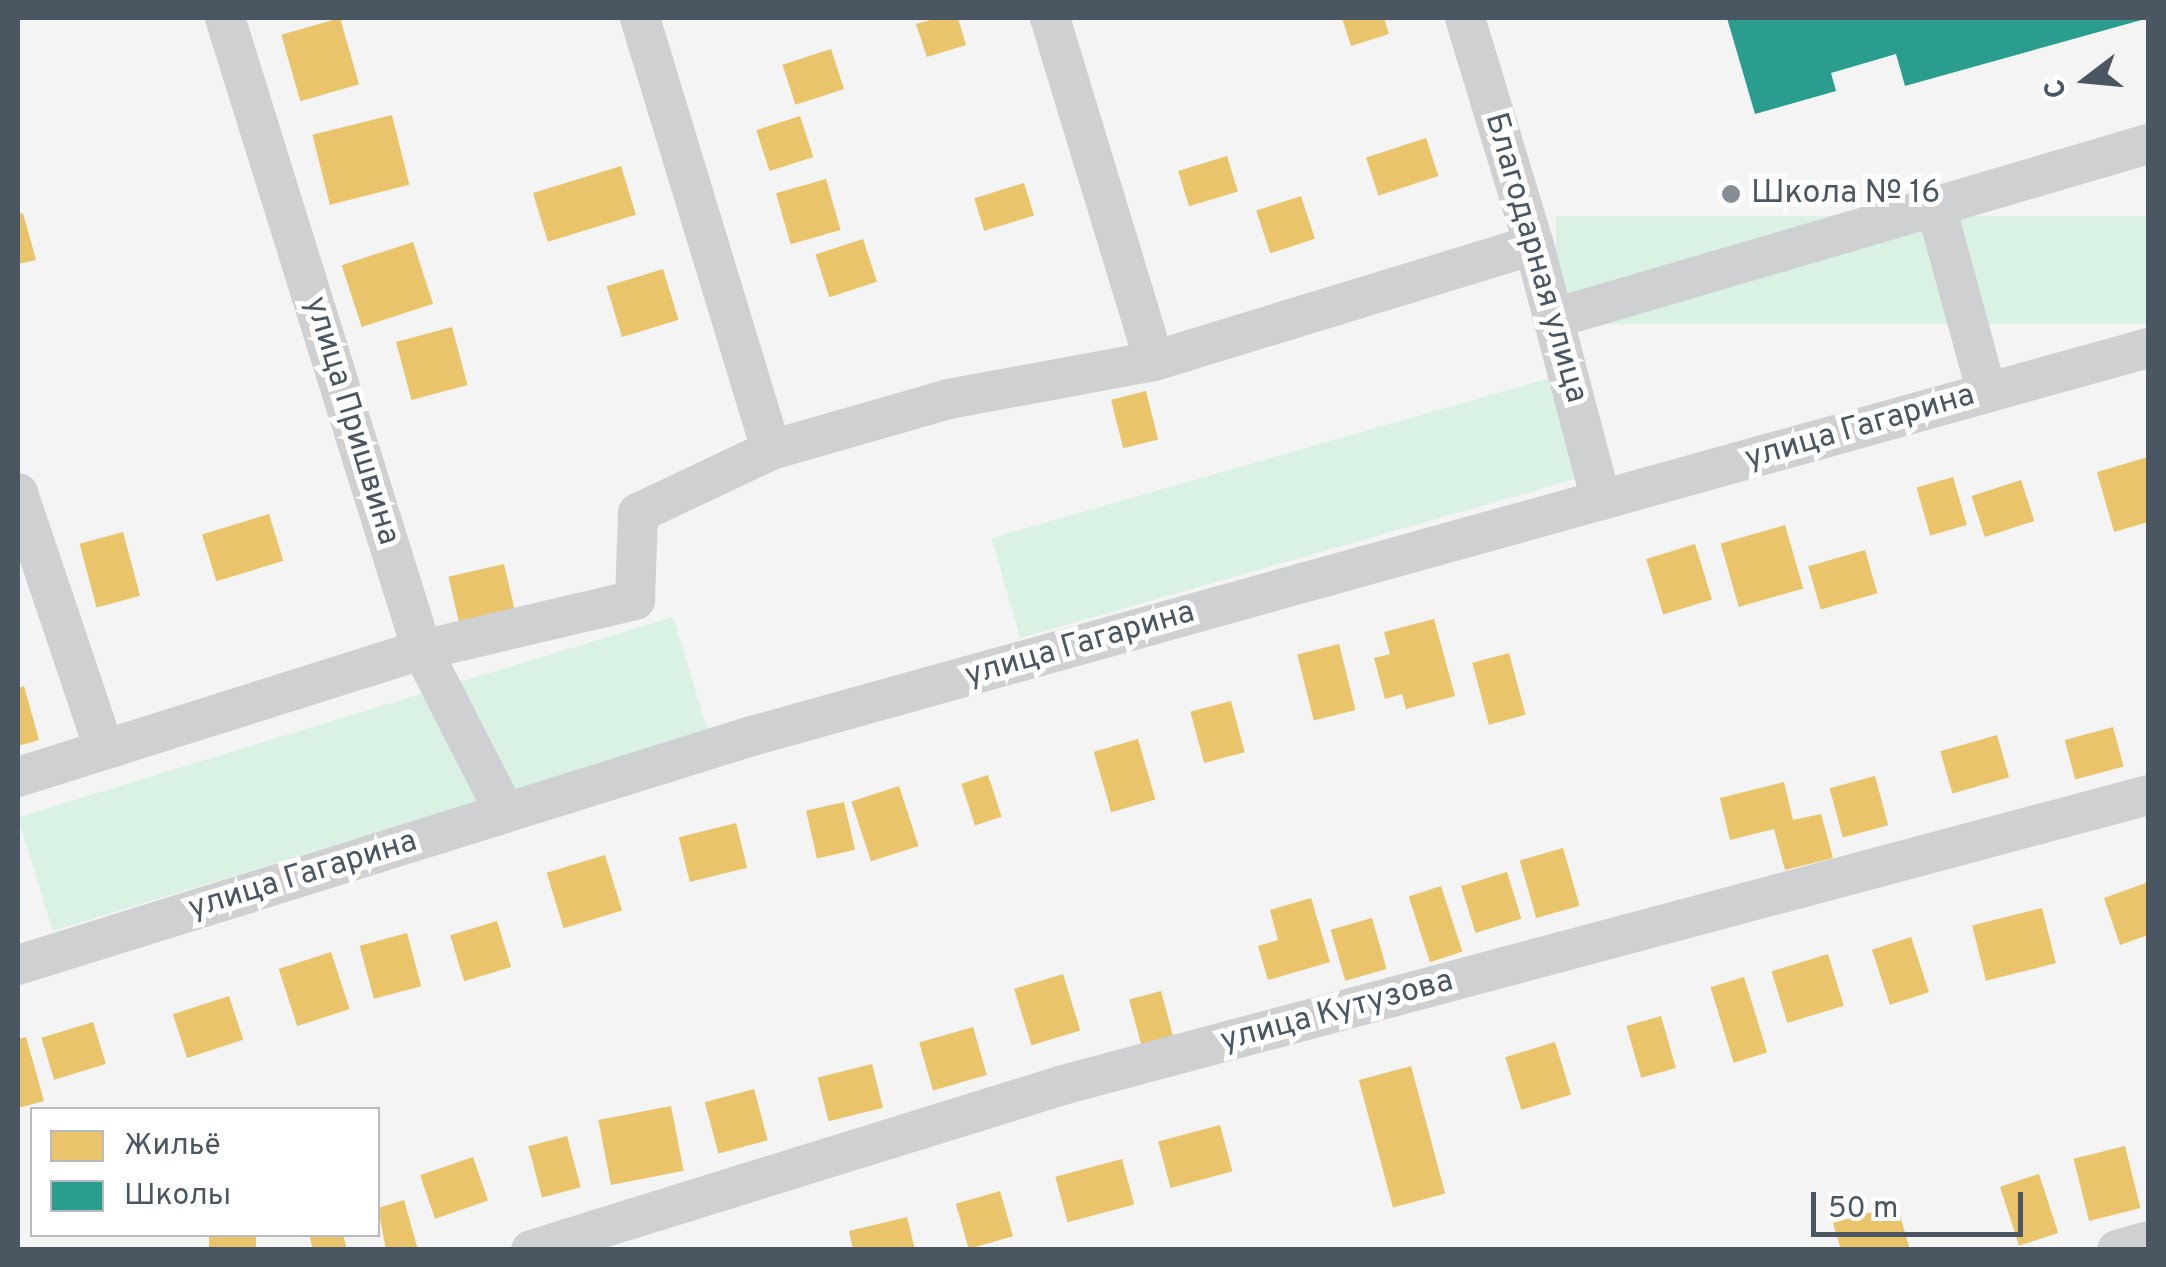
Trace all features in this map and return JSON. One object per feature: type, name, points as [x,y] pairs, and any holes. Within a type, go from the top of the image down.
[{"type":"street","name":"улица Пришвина","points":[[225,18],[422,650],[505,813]]},
{"type":"street","points":[[640,18],[771,450]]},
{"type":"street","points":[[1050,18],[1154,362]]},
{"type":"street","name":"Благодарная улица","points":[[1465,18],[1555,318],[1601,500]]},
{"type":"street","points":[[1555,318],[1934,203],[2148,144]]},
{"type":"street","points":[[1934,203],[1986,393]]},
{"type":"street","points":[[18,776],[422,650],[635,600],[638,513],[771,450],[949,399],[1154,362],[1534,245]]},
{"type":"street","name":"улица Гагарина","points":[[18,965],[752,736],[2148,348]]},
{"type":"street","points":[[18,493],[104,748]]},
{"type":"street","name":"улица Кутузова","points":[[531,1250],[1063,1086],[2148,795]]},
{"type":"street","points":[[2116,1250],[2148,1241]]},
{"type":"green space","points":[[1556,216],[2148,216],[2148,324],[1556,324]]},
{"type":"green space","points":[[1550,378],[1579,478],[1020,638],[992,538]]},
{"type":"green space","points":[[673,617],[708,731],[53,931],[18,817]]},
{"type":"building: Жильё","points":[[340,18],[359,84],[300,101],[281,35]]},
{"type":"building: Жильё","points":[[958,18],[966,45],[927,57],[916,24]]},
{"type":"building: Жильё","points":[[1342,18],[1384,18],[1389,34],[1351,46]]},
{"type":"building: Жильё","points":[[831,49],[844,89],[795,105],[782,65]]},
{"type":"building: Жильё","points":[[392,115],[409,185],[330,205],[312,135]]},
{"type":"building: Жильё","points":[[800,116],[813,157],[770,171],[756,130]]},
{"type":"building: Жильё","points":[[1426,138],[1438,176],[1378,196],[1366,157]]},
{"type":"building: Жильё","points":[[1227,156],[1238,191],[1189,206],[1178,171]]},
{"type":"building: Жильё","points":[[621,166],[636,215],[548,242],[533,193]]},
{"type":"building: Жильё","points":[[826,179],[841,230],[791,244],[776,193]]},
{"type":"building: Жильё","points":[[1024,183],[1034,216],[984,231],[974,198]]},
{"type":"building: Жильё","points":[[1301,196],[1315,239],[1270,253],[1256,211]]},
{"type":"building: Жильё","points":[[23,213],[36,260],[18,264],[18,214]]},
{"type":"building: Жильё","points":[[863,239],[877,282],[829,297],[815,254]]},
{"type":"building: Жильё","points":[[413,242],[433,304],[362,327],[342,265]]},
{"type":"building: Жильё","points":[[663,269],[678,320],[622,337],[607,286]]},
{"type":"building: Жильё","points":[[452,327],[468,385],[412,400],[396,342]]},
{"type":"building: Жильё","points":[[1146,391],[1158,440],[1123,448],[1111,400]]},
{"type":"building: Жильё","points":[[2148,457],[2148,522],[2114,532],[2097,472]]},
{"type":"building: Жильё","points":[[1953,477],[1967,525],[1930,536],[1916,487]]},
{"type":"building: Жильё","points":[[2021,480],[2034,521],[1985,537],[1972,496]]},
{"type":"building: Жильё","points":[[269,514],[283,561],[216,581],[202,534]]},
{"type":"building: Жильё","points":[[1785,525],[1803,588],[1739,607],[1721,543]]},
{"type":"building: Жильё","points":[[123,532],[140,596],[97,607],[80,544]]},
{"type":"building: Жильё","points":[[1695,544],[1712,599],[1663,614],[1646,559]]},
{"type":"building: Жильё","points":[[1865,550],[1877,593],[1821,610],[1808,566]]},
{"type":"building: Жильё","points":[[504,564],[515,610],[459,623],[448,577]]},
{"type":"building: Жильё","points":[[1434,619],[1455,696],[1406,709],[1402,694],[1385,699],[1374,658],[1390,654],[1384,632]]},
{"type":"building: Жильё","points":[[1339,644],[1355,710],[1314,720],[1297,654]]},
{"type":"building: Жильё","points":[[1509,653],[1526,715],[1489,725],[1472,663]]},
{"type":"building: Жильё","points":[[24,686],[39,740],[18,746],[18,688]]},
{"type":"building: Жильё","points":[[1231,701],[1245,752],[1204,763],[1190,712]]},
{"type":"building: Жильё","points":[[2113,727],[2124,767],[2075,780],[2065,740]]},
{"type":"building: Жильё","points":[[1997,735],[2009,777],[1952,794],[1940,751]]},
{"type":"building: Жильё","points":[[1138,739],[1155,800],[1111,812],[1094,752]]},
{"type":"building: Жильё","points":[[988,775],[1002,817],[975,825],[961,784]]},
{"type":"building: Жильё","points":[[1875,776],[1888,825],[1843,837],[1830,788]]},
{"type":"building: Жильё","points":[[1784,782],[1793,820],[1821,814],[1833,858],[1785,870],[1774,829],[1730,840],[1720,798]]},
{"type":"building: Жильё","points":[[899,786],[918,846],[871,861],[851,801]]},
{"type":"building: Жильё","points":[[844,802],[855,850],[817,859],[806,811]]},
{"type":"building: Жильё","points":[[736,823],[747,868],[690,882],[679,837]]},
{"type":"building: Жильё","points":[[1563,848],[1580,906],[1536,918],[1520,860]]},
{"type":"building: Жильё","points":[[605,855],[622,910],[564,928],[547,873]]},
{"type":"building: Жильё","points":[[1507,872],[1521,919],[1475,933],[1461,886]]},
{"type":"building: Жильё","points":[[2148,882],[2148,935],[2120,945],[2104,898]]},
{"type":"building: Жильё","points":[[1441,886],[1462,952],[1430,962],[1409,897]]},
{"type":"building: Жильё","points":[[1311,898],[1330,962],[1268,980],[1258,946],[1278,940],[1270,910]]},
{"type":"building: Жильё","points":[[2042,908],[2056,963],[1986,981],[1972,925]]},
{"type":"building: Жильё","points":[[1372,918],[1387,969],[1345,981],[1331,930]]},
{"type":"building: Жильё","points":[[497,921],[511,967],[464,981],[450,935]]},
{"type":"building: Жильё","points":[[407,933],[421,986],[374,999],[360,946]]},
{"type":"building: Жильё","points":[[1911,937],[1929,992],[1890,1005],[1872,950]]},
{"type":"building: Жильё","points":[[331,952],[350,1009],[297,1026],[279,969]]},
{"type":"building: Жильё","points":[[1828,954],[1844,1006],[1787,1023],[1772,971]]},
{"type":"building: Жильё","points":[[1063,974],[1080,1030],[1031,1045],[1014,989]]},
{"type":"building: Жильё","points":[[1744,977],[1767,1053],[1734,1063],[1711,987]]},
{"type":"building: Жильё","points":[[1161,991],[1174,1039],[1142,1048],[1129,1000]]},
{"type":"building: Жильё","points":[[229,996],[243,1040],[187,1058],[173,1014]]},
{"type":"building: Жильё","points":[[1661,1016],[1676,1068],[1641,1078],[1626,1026]]},
{"type":"building: Жильё","points":[[93,1022],[106,1064],[54,1080],[41,1038]]},
{"type":"building: Жильё","points":[[973,1027],[987,1075],[933,1090],[919,1042]]},
{"type":"building: Жильё","points":[[26,1037],[44,1101],[18,1108],[18,1039]]},
{"type":"building: Жильё","points":[[1555,1042],[1571,1095],[1521,1110],[1505,1057]]},
{"type":"building: Жильё","points":[[872,1064],[883,1108],[829,1121],[818,1078]]},
{"type":"building: Жильё","points":[[1411,1066],[1445,1194],[1393,1207],[1359,1080]]},
{"type":"building: Жильё","points":[[754,1089],[768,1140],[718,1153],[705,1102]]},
{"type":"building: Жильё","points":[[671,1106],[684,1171],[611,1185],[598,1120]]},
{"type":"building: Жильё","points":[[1220,1125],[1232,1171],[1171,1188],[1158,1142]]},
{"type":"building: Жильё","points":[[567,1136],[581,1187],[542,1198],[528,1146]]},
{"type":"building: Жильё","points":[[2125,1146],[2140,1208],[2089,1221],[2074,1159]]},
{"type":"building: Жильё","points":[[473,1157],[488,1200],[435,1219],[420,1175]]},
{"type":"building: Жильё","points":[[1122,1159],[1134,1204],[1068,1222],[1055,1177]]},
{"type":"building: Жильё","points":[[2039,1174],[2058,1233],[2019,1246],[2000,1187]]},
{"type":"building: Жильё","points":[[1000,1191],[1013,1236],[969,1249],[956,1204]]},
{"type":"building: Жильё","points":[[404,1200],[418,1250],[386,1250],[380,1207]]},
{"type":"building: Жильё","points":[[1897,1205],[1910,1250],[1841,1250],[1833,1223]]},
{"type":"building: Жильё","points":[[907,1217],[915,1250],[853,1250],[849,1231]]},
{"type":"building: Жильё","points":[[209,1237],[256,1237],[256,1250],[209,1250]]},
{"type":"building: Жильё","points":[[310,1237],[344,1237],[347,1250],[313,1250]]},
{"type":"building: Школы","points":[[1727,18],[2145,19],[1905,86],[1896,54],[1831,73],[1836,91],[1755,114]]},
{"type":"place","name":"Школа № 16","points":[[1731,194]]}]
